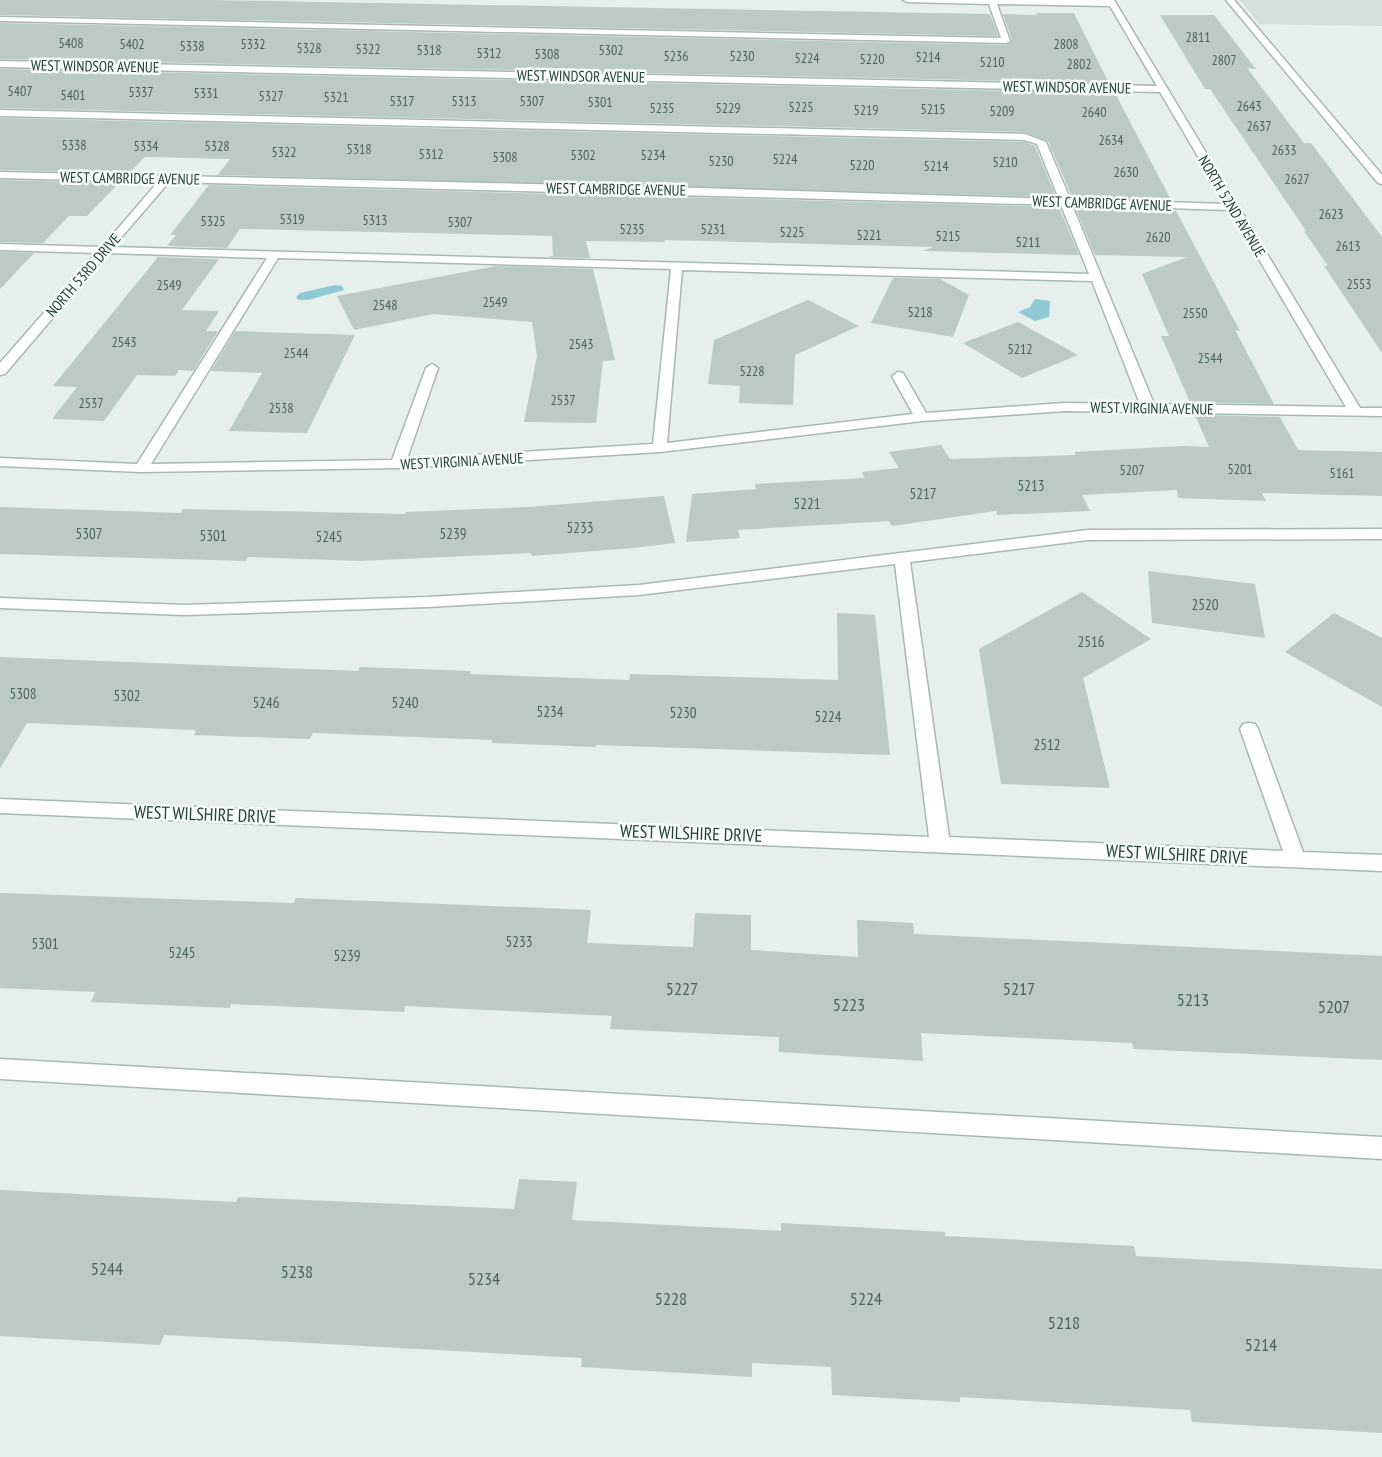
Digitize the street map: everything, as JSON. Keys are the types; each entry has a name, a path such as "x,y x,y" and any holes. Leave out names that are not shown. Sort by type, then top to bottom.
{"street":[{"path":"907,0 1111,2"},
{"path":"1230,0 1382,181"},
{"path":"0,19 1006,41 992,1"},
{"name":"NORTH 52ND AVENUE","path":"1111,2 1355,411"},
{"name":"WEST WINDSOR AVENUE","path":"0,64 1162,89"},
{"path":"0,113 1024,137 1041,142 1148,407"},
{"name":"WEST CAMBRIDGE AVENUE","path":"0,175 1232,207"},
{"name":"NORTH 53RD DRIVE","path":"0,371 166,179"},
{"path":"0,247 1095,278"},
{"path":"141,468 275,254"},
{"path":"660,448 677,266"},
{"path":"398,464 432,368"},
{"path":"898,376 922,417"},
{"name":"WEST VIRGINIA AVENUE","path":"0,462 141,468 398,464 660,448 922,417 1064,407 1382,412"},
{"path":"0,603 184,610 428,602 639,590 1088,535 1382,534"},
{"path":"902,558 940,843"},
{"path":"1250,729 1296,860"},
{"name":"WEST WILSHIRE DRIVE","path":"0,806 1382,863"},
{"path":"0,1069 1382,1148"}],"shaded area":[{"path":"1240,0 1382,0 1382,26 1259,24"}],"water":[{"path":"335,285 342,286 344,290 308,300 298,300 296,297 300,293"},
{"path":"1035,299 1050,301 1049,317 1035,321 1018,312 1030,307"}],"building":[{"path":"0,0 209,0 990,14 998,36 0,15"},
{"path":"1036,13 1074,13 1109,83 0,59 0,23 1006,45 1012,40 1003,14 1037,15"},
{"path":"1160,15 1214,15 1256,69 1247,68 1304,143 1311,143 1382,237 1382,353 1324,266 1328,266 1304,231 1306,231 1210,89 1205,89"},
{"path":"0,69 1115,93 1171,200 1072,197 1048,141 1025,132 0,108"},
{"path":"0,118 1024,142 1035,146 1056,197 218,175 230,159 145,157 129,173 0,170"},
{"path":"0,180 119,183 87,216 69,216 43,243 0,242"},
{"path":"209,185 1059,207 1079,255 923,251 933,247 665,240 664,242 586,241 590,258 547,257 553,256 552,236 240,229 227,248 167,246 176,235 170,235"},
{"path":"1075,207 1176,211 1240,331 1235,330 1274,404 1190,402 1161,336 1169,336 1142,274 1187,257 1095,255"},
{"path":"0,252 34,253 0,289"},
{"path":"158,257 219,259 182,310 219,311 206,331 218,331 193,371 179,370 175,376 137,375 104,421 52,419 77,387 53,386"},
{"path":"496,266 593,269 615,360 603,361 596,423 524,422 537,356 532,322 433,314 354,330 337,296"},
{"path":"893,278 940,279 969,295 953,337 871,323"},
{"path":"808,300 859,326 795,355 793,405 739,403 740,386 708,384 714,340"},
{"path":"1018,322 1078,355 1022,378 963,343"},
{"path":"235,331 355,335 307,433 229,431 262,373 211,371"},
{"path":"1195,415 1280,417 1298,450 1382,452 1382,496 1262,493 1266,501 1178,498 1177,490 1082,495 1090,511 997,515 996,511 892,526 889,521 738,530 740,538 686,542 692,494 756,489 755,484 865,478 862,472 899,468 889,452 941,445 950,459 1076,455 1074,452 1182,446 1209,447"},
{"path":"664,496 675,543 633,548 532,556 531,553 360,561 248,557 246,561 0,554 0,507 181,513 183,509 405,514 406,512 529,507"},
{"path":"1148,571 1255,584 1265,638 1152,623"},
{"path":"1082,592 1151,639 1083,678 1110,788 1001,784 979,649"},
{"path":"837,613 875,615 890,755 596,745 596,747 492,743 492,740 313,733 310,739 194,735 196,730 27,723 0,769 0,657 358,671 360,667 471,671 470,674 629,680 630,674 838,680"},
{"path":"1334,613 1382,638 1382,707 1285,652"},
{"path":"0,893 294,903 296,898 591,910 587,943 693,947 695,913 751,915 751,950 858,957 857,920 913,923 914,934 1382,956 1382,1060 1134,1049 1132,1043 921,1033 923,1061 779,1052 779,1037 610,1029 612,1016 405,1006 404,1012 231,1004 230,1008 91,1002 95,992 0,988"},
{"path":"519,1179 577,1182 572,1220 781,1231 781,1223 945,1232 945,1236 1134,1246 1136,1256 1382,1269 1382,1433 1192,1422 1190,1410 960,1397 960,1402 832,1395 831,1367 752,1363 752,1377 581,1367 582,1358 164,1335 160,1345 0,1336 0,1190 236,1202 238,1197 514,1209"}]}
